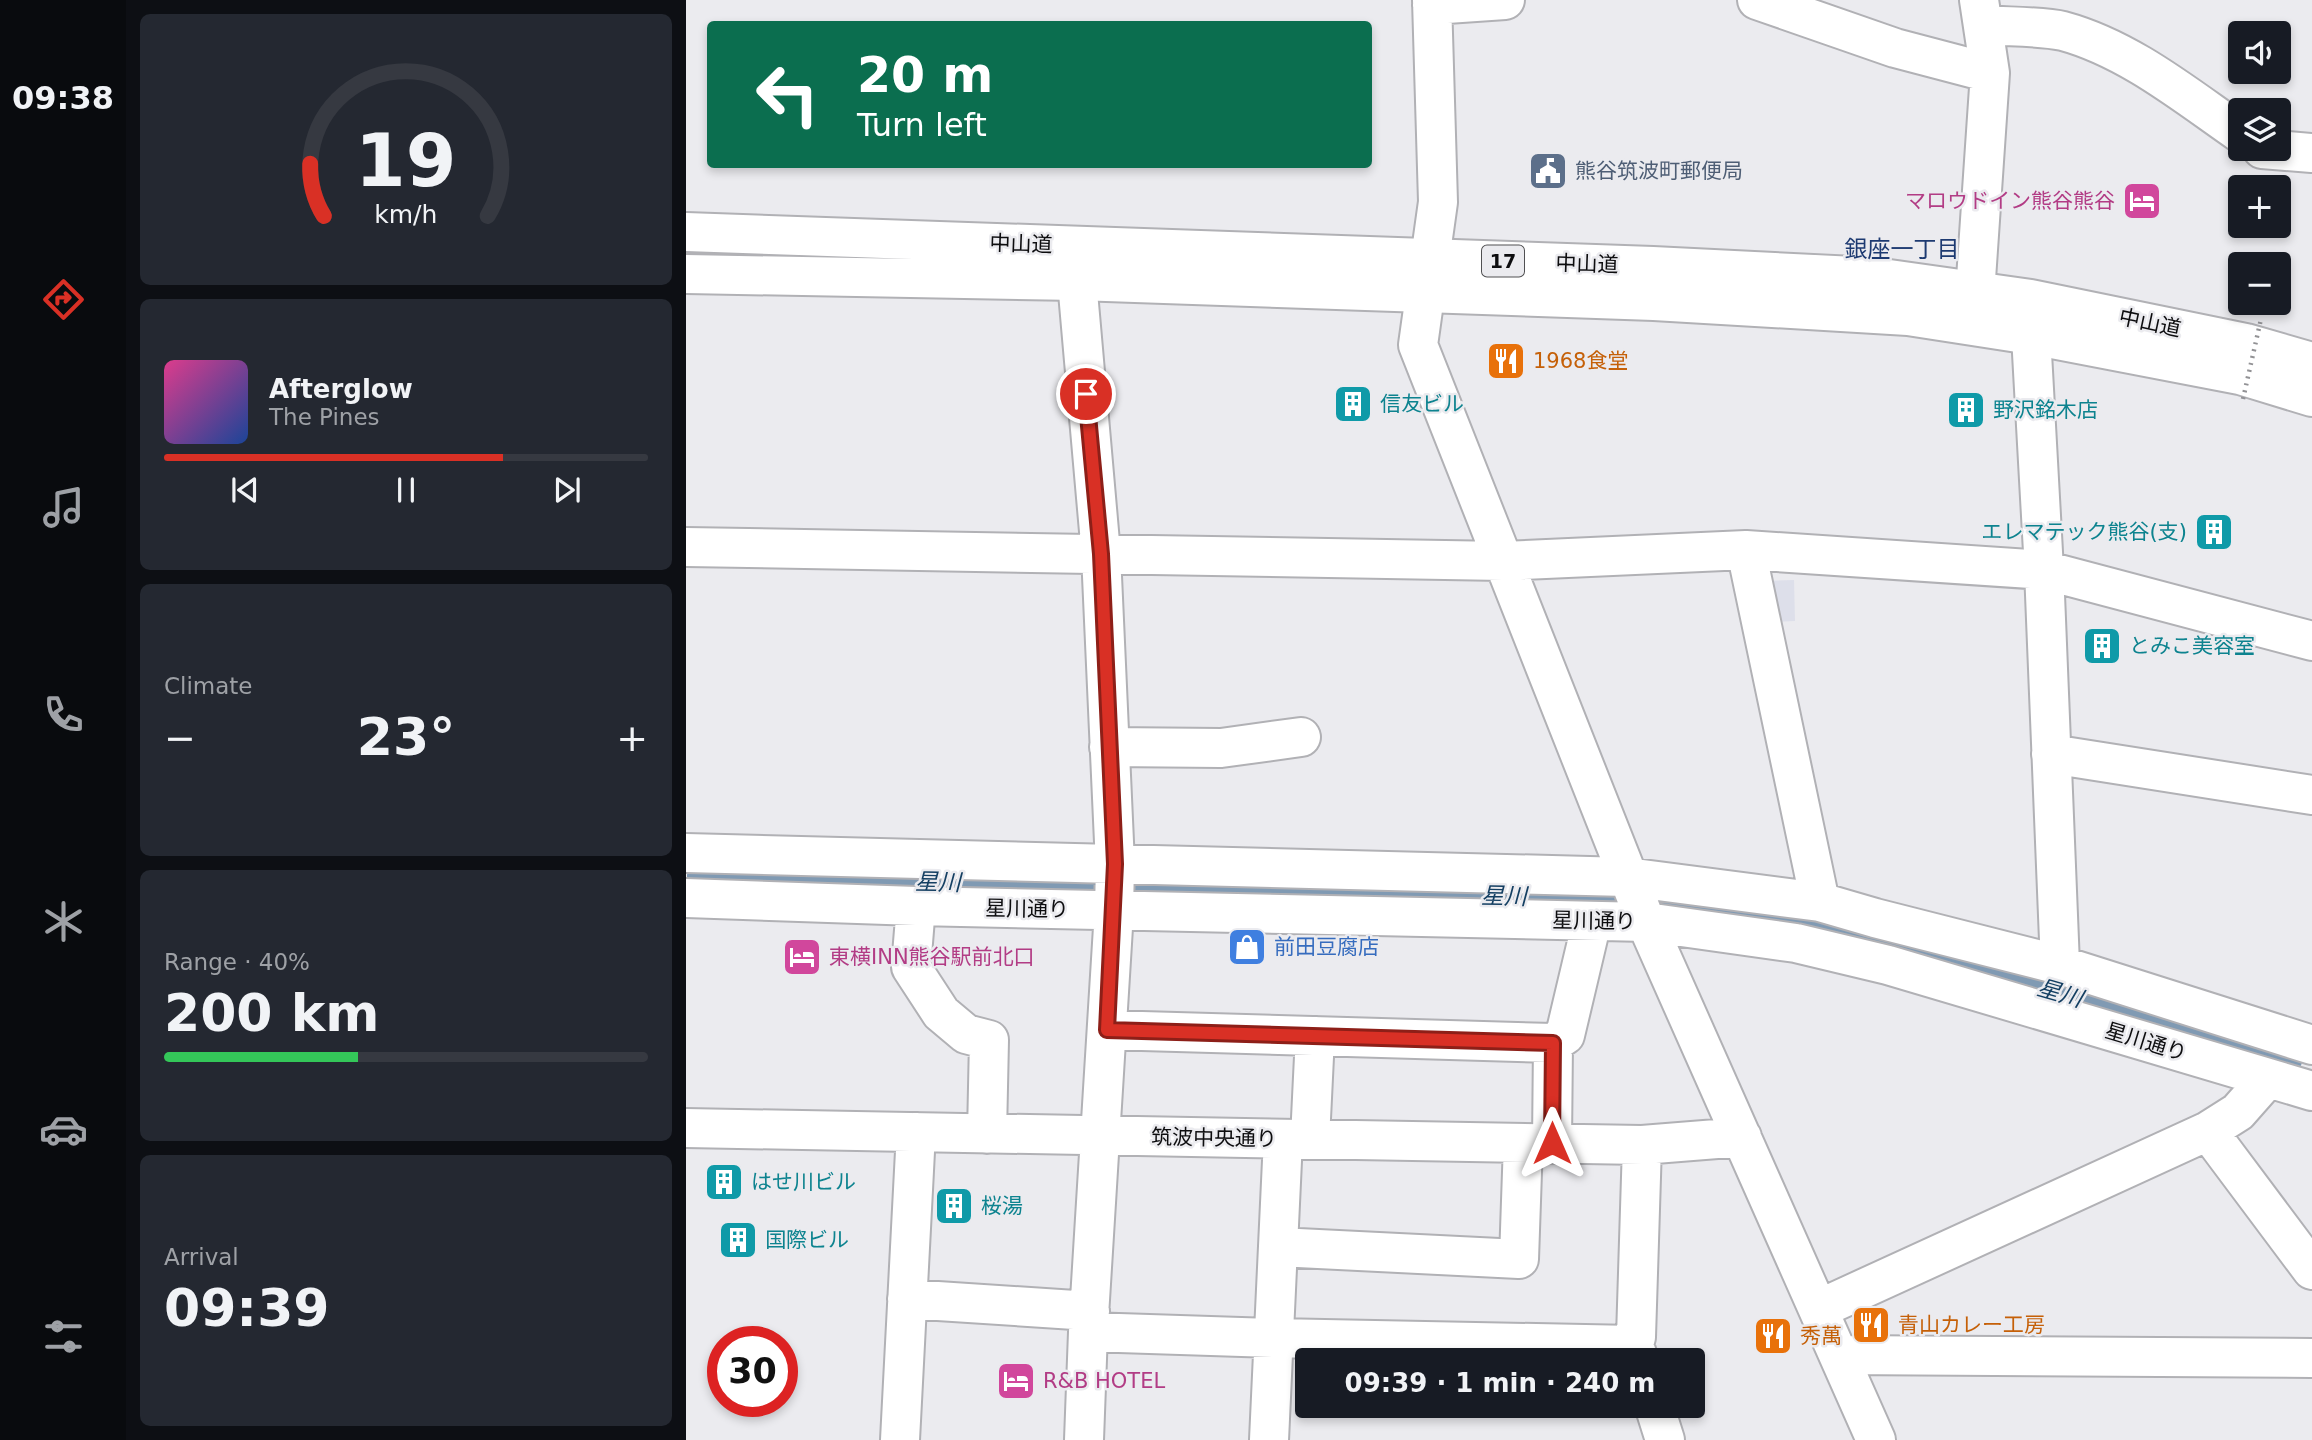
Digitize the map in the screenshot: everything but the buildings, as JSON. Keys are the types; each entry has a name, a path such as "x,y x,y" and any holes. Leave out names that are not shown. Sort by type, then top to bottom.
{"main road":[{"path":"1504,0 1432,2 1438,202 1418,345 1646,922 1876,1440"},
{"path":"1757,0 1895,48 1990,73"},
{"path":"1974,308 1990,73 1981,12 2062,31 2113,50 2165,81 2228,125"},
{"path":"2291,151 2312,153"},
{"name":"中山道","path":"686,232 1428,276 1667,302 1908,316 2031,299 2246,343 2312,362"},
{"name":"中山道","path":"686,274 1077,281 1428,276"},
{"path":"1077,281 1101,554 1115,864 1084,1440"},
{"name":"中山道","path":"1974,308 2031,335 2240,375 2312,397"},
{"path":"2031,335 2044,570 2060,965"},
{"path":"686,547 1503,561 1746,550 2044,570 2312,641"},
{"path":"1746,550 1820,902"},
{"path":"1109,747 1221,748 1301,737"},
{"path":"2051,754 2312,795"},
{"name":"星川通り","path":"686,853 1628,877 1820,902 2060,965 2312,1045"},
{"name":"星川通り","path":"686,898 1114,911 1646,922 1796,943 1888,965 2312,1091"},
{"path":"916,906 911,967 941,1013 965,1034 989,1040 987,1134"},
{"path":"1107,1030 1553,1043 1565,1035 1592,921"},
{"path":"1269,1440 1278,1247 1315,1036"},
{"path":"1278,1247 1519,1259 1553,1043"},
{"path":"1819,1309 2208,1131 2238,1112 2268,1078"},
{"name":"筑波中央通り","path":"686,1128 1642,1145 1742,1137"},
{"path":"2208,1131 2312,1270"},
{"path":"900,1440 916,1132"},
{"path":"1636,1348 1642,1145"},
{"path":"907,1299 1089,1321 1274,1338 1533,1348"},
{"path":"1840,1355 2312,1358"},
{"path":"1658,1418 1665,1440"}],"path":[{"path":"2243,399 2261,319"}],"shaded area":[{"path":"1794,580 1795,621 1769,622 1768,581"}],"waterway":[{"name":"星川","path":"716,876 1630,899 1860,936 2274,1055"}],"place":[{"name":"熊谷筑波町郵便局","path":"1548,171"},
{"name":"マロウドイン熊谷熊谷","path":"2142,201"},
{"name":"1968食堂","path":"1506,361"},
{"name":"信友ビル","path":"1353,404"},
{"name":"野沢銘木店","path":"1966,410"},
{"name":"エレマテック熊谷(支)","path":"2214,532"},
{"name":"とみこ美容室","path":"2102,646"},
{"name":"前田豆腐店","path":"1247,947"},
{"name":"東横INN熊谷駅前北口","path":"802,957"},
{"name":"はせ川ビル","path":"724,1182"},
{"name":"桜湯","path":"954,1206"},
{"name":"国際ビル","path":"738,1240"},
{"name":"青山カレー工房","path":"1871,1325"},
{"name":"秀萬","path":"1773,1336"},
{"name":"R&B HOTEL","path":"1016,1381"}],"district":[{"name":"銀座一丁目","path":"1902,249"}],"route":[{"path":"1086,394 1101,554 1115,864 1107,1030 1553,1043 1552,1143"}]}
